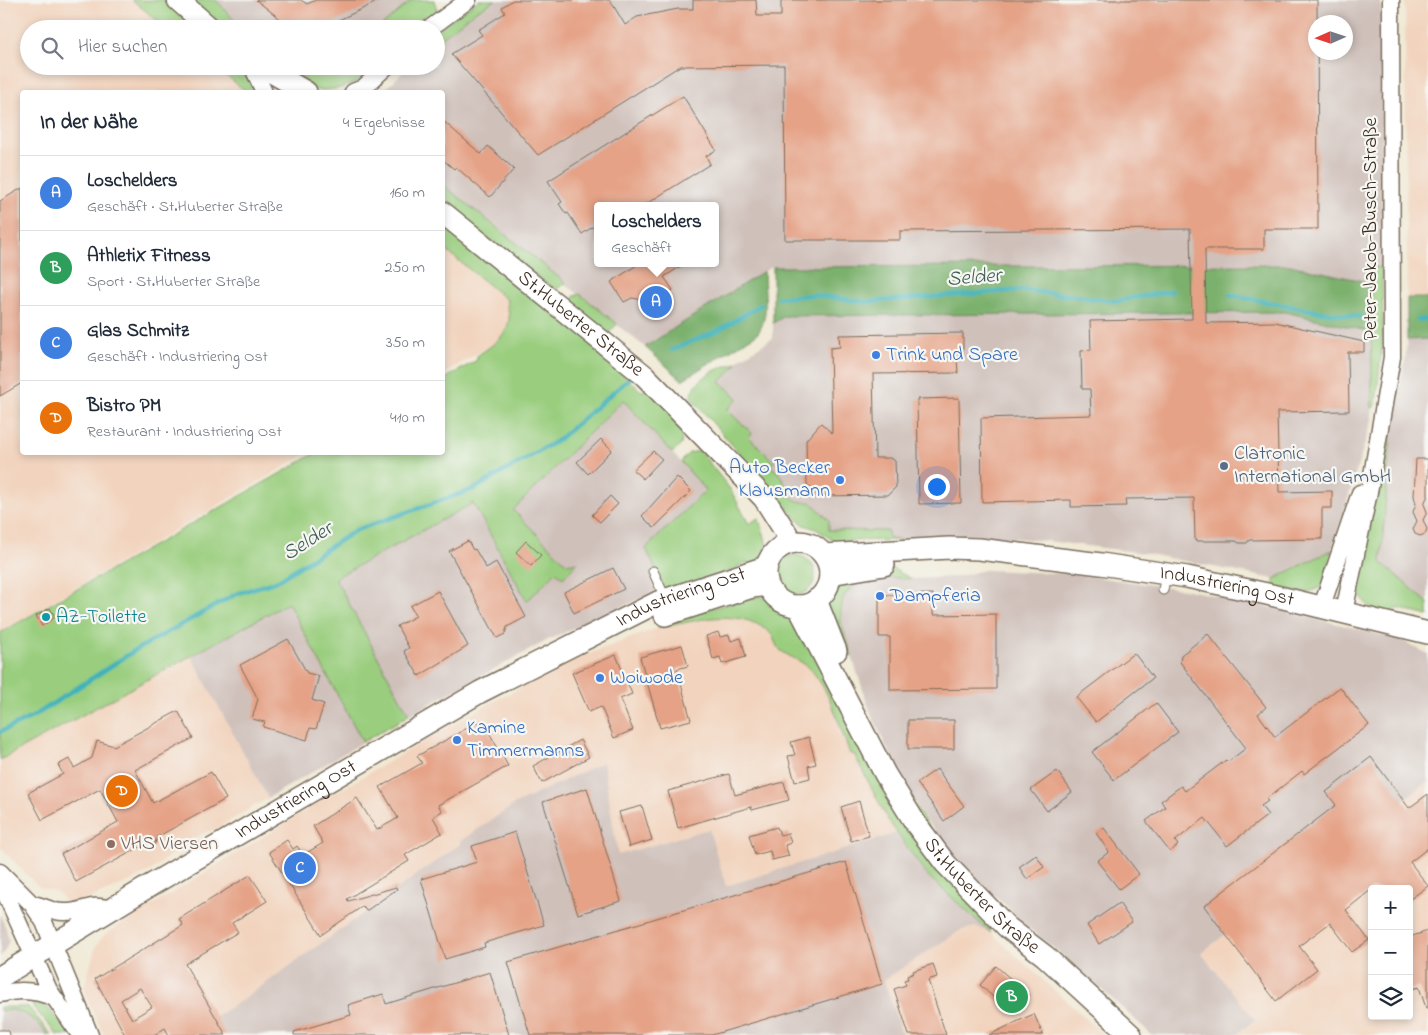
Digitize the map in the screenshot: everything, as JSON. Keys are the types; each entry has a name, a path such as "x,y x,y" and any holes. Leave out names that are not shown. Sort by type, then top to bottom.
{"street":[{"path":"178,0 201,20"},
{"path":"441,20 468,0"},
{"name":"Peter-Jakob-Busch-Straße","path":"1344,612 1385,409 1393,342 1391,0"},
{"path":"256,75 263,90"},
{"path":"266,75 285,90"},
{"path":"276,75 302,90"},
{"path":"360,90 377,75"},
{"name":"St.Huberter Straße","path":"445,214 645,376 711,442 764,498 775,561"},
{"name":"Peter-Jakob-Busch-Straße","path":"1322,606 1374,456"},
{"path":"806,543 827,564 826,589 807,603 783,602 776,598 775,561 806,543"},
{"name":"Industriering Ost","path":"827,564 997,560 1022,556 1102,564 1164,584 1322,606 1428,633"},
{"name":"Industriering Ost","path":"0,977 110,910 155,890 480,692 666,600 775,561"},
{"name":"Industriering Ost","path":"598,633 664,616 752,587 775,561"},
{"name":"St.Huberter Straße","path":"807,603 864,732 899,799 945,863 1007,926 1044,956 1131,1035"},
{"path":"0,872 32,904 44,922 90,1035"},
{"path":"0,882 54,998 80,1035"},
{"path":"32,904 56,912 72,912 98,905 110,910"},
{"path":"0,994 25,991 44,994 54,998"}],"lane":[{"path":"653,571 666,600"},
{"path":"0,1034 5,1035"}],"shaded area":[{"path":"0,0 132,0 157,20 20,20 20,75 225,75 244,90 20,90 20,455 305,455 0,632"},
{"path":"216,0 412,0 389,20 234,20"},
{"path":"496,0 1381,0 1382,268 1371,267 1371,283 1290,265 771,267 645,347 476,213 445,186 445,90 385,90 400,75 445,75 445,35 476,11"},
{"path":"1405,0 1428,0 1428,298 1407,298"},
{"path":"445,250 507,300 509,317 507,327 499,340 445,373"},
{"path":"1285,312 1371,332 1372,420 1332,550 1274,579 1144,553 1039,540 973,535 917,535 914,540 907,540 826,534 794,504 700,384 773,338 773,323 785,316"},
{"path":"1428,339 1428,603 1381,562 1391,430 1405,362 1407,340"},
{"path":"623,400 706,489 648,547 664,588 548,640 409,715 334,578 473,503 527,601 556,572 577,563 567,564 513,510"},
{"path":"985,570 1074,574 1188,590 1260,605 1399,639 1428,654 1428,781 1201,953 1255,1020 1236,1035 1152,1035 1080,970 1011,913 1011,910 980,883 950,851 923,816 901,779 870,711 841,624 843,598 853,585 866,576 912,579 956,577"},
{"path":"288,603 363,742 268,798 191,656"},
{"path":"722,617 740,618 766,630 772,634 775,642 811,669 822,685 888,820 897,833 726,887 709,829 618,855 602,763 515,804 460,841 460,844 242,1000 185,1035 104,1035 86,997 85,984 96,946 104,935 331,795 490,703 588,654 658,628"},
{"path":"191,656 268,798 216,829 203,833 178,848 155,868 137,878 88,899 65,902 59,893 39,887 0,847 0,760"},
{"path":"603,762 618,855 709,829 726,886 897,833 927,875 991,933 977,927 961,930 884,980 902,1035 185,1035 242,1000 460,844 460,841 515,804"},
{"path":"1428,781 1428,1035 1236,1035 1255,1021 1201,953"},
{"path":"0,915 9,941 0,957"},
{"path":"977,927 991,933 1104,1035 902,1035 884,980 961,930"},
{"path":"28,1006 53,1035 0,1035 0,1007 21,1009"}],"green space":[{"path":"132,0 168,0 187,20 157,20"},
{"path":"189,0 216,0 234,20 211,20"},
{"path":"412,0 434,0 438,12 430,19 426,15 420,20 389,20"},
{"path":"479,0 496,0 476,11 445,35 445,24"},
{"path":"225,75 247,75 252,79 256,90 244,90"},
{"path":"286,75 300,75 304,78 308,75 367,75 350,85 334,89 317,90 301,84"},
{"path":"445,186 566,283 555,290 445,206"},
{"path":"445,221 620,365 617,368 641,391 650,389 684,423 681,445 672,453 623,400 513,510 567,564 578,562 563,578 556,572 527,601 473,503 335,578 409,715 363,742 288,603 0,760 0,633 312,455 445,455 445,379 477,360 477,356 502,336 508,325 507,300 445,250"},
{"path":"1290,265 1371,283 1371,332 1285,312 785,316 773,323 773,267"},
{"path":"1371,267 1382,268 1383,335 1376,405 1372,409"},
{"path":"764,271 765,313 764,321 757,334 682,380 645,347"},
{"path":"580,294 617,324 608,334 572,306 574,296"},
{"path":"1407,298 1428,298 1428,339 1407,340"},
{"path":"737,364 720,382 738,398 727,410 752,433 749,437 774,462 770,466 781,476 790,496 797,501 811,502 829,520 829,530 888,531 889,539 901,540 834,541 816,529 804,525 796,518 691,398 692,392 701,380 715,370"},
{"path":"1391,430 1381,562 1428,603 1428,616 1397,608 1393,616 1371,608 1360,594 1356,578"},
{"path":"700,451 730,489 749,524 758,518 766,540 765,553 762,558 748,568 746,562 735,569 671,590 664,588 646,548 706,490 681,462 689,453"},
{"path":"1332,550 1324,585 1305,592 1293,592 1274,587 1274,579"},
{"path":"799,555 806,558 812,564 815,575 814,583 806,592 799,595 791,595 784,592 776,583 775,571 778,564 787,556"},
{"path":"891,568 912,579 867,576 853,585 843,598 841,624 852,656 844,659 826,619 826,600 830,590 837,579"},
{"path":"761,596 780,608 793,611 982,912 991,933 927,875 888,820 854,754 850,754 825,689 809,668 780,650 768,631 755,623 742,619 714,618 658,628 667,619"},
{"path":"37,1001 47,1007 71,1035 57,1035 33,1007 32,1004"},
{"path":"0,1007 28,1007 51,1035 48,1035 33,1019 21,1012 0,1011"}],"building":[{"path":"256,0 301,0 307,4 316,0 381,0 339,20 282,20"},
{"path":"513,0 610,0 625,25 637,17 678,9 693,9 693,0 756,0 757,16 781,16 781,0 1317,0 1317,15 1308,15 1308,60 1317,60 1318,229 1264,229 1264,249 1205,249 1206,323 1275,322 1364,342 1364,352 1348,352 1349,411 1277,412 1279,492 1332,491 1332,508 1322,508 1322,539 1249,540 1247,543 1236,541 1195,541 1194,498 1125,499 1126,506 1071,507 1071,500 982,502 981,418 1091,415 1090,389 1082,389 1081,351 1091,350 1090,321 1192,319 1190,229 900,231 900,240 785,240 784,65 680,66 538,155 451,54 482,35 478,30 505,13 502,7"},
{"path":"683,96 716,150 706,156 710,164 649,202 594,202 594,226 582,234 568,213 566,214 559,204 562,202 548,181"},
{"path":"445,123 481,154 488,146 514,169 490,197 456,167 454,169 445,162"},
{"path":"20,189 20,384 0,396 0,201"},
{"path":"634,267 680,267 664,277 673,290 667,294 672,301 666,304 669,308 654,318 643,300 632,298 624,302 611,282"},
{"path":"963,333 963,358 957,359 958,373 873,374 875,458 890,458 895,461 896,487 888,495 820,496 807,484 806,440 821,423 832,433 830,348 840,347 839,335"},
{"path":"959,398 961,503 919,504 917,399"},
{"path":"601,439 612,450 588,474 577,462"},
{"path":"653,451 662,459 643,479 633,470"},
{"path":"1416,459 1428,459 1428,495 1424,504 1427,512 1423,520 1427,529 1425,534 1420,536 1415,534 1413,529 1417,521 1413,512 1416,504 1414,496"},
{"path":"677,477 691,491 654,528 642,516"},
{"path":"610,496 618,504 600,522 592,515"},
{"path":"468,541 486,568 496,562 526,617 507,627 505,634 497,638 449,551"},
{"path":"526,541 541,555 531,566 516,552"},
{"path":"613,568 624,589 574,613 564,592"},
{"path":"438,591 468,646 419,676 404,651 409,648 397,626 416,616 410,606"},
{"path":"933,594 933,615 996,614 996,689 890,690 890,637 879,637 879,599 884,595"},
{"name":"AZ-Toilette","path":"50,608 55,617 42,626 36,616"},
{"path":"718,632 720,637 729,635 731,641 741,638 746,657 722,664 720,657 713,659 706,636"},
{"path":"1208,634 1266,707 1258,714 1275,737 1340,687 1369,725 1304,774 1302,771 1266,799 1268,801 1261,806 1268,815 1227,846 1205,818 1175,841 1178,845 1170,852 1146,821 1165,807 1161,801 1181,786 1185,791 1226,760 1228,762 1246,748 1180,662 1181,655"},
{"path":"288,639 307,673 319,676 312,700 324,704 316,729 310,728 307,740 263,727 265,722 252,719 258,699 240,665"},
{"path":"682,645 688,666 677,669 691,720 660,728 640,657"},
{"path":"1134,653 1153,678 1096,722 1076,697"},
{"path":"616,655 632,694 620,699 633,730 614,738 601,707 589,712 572,673"},
{"path":"1156,703 1178,732 1114,780 1092,752"},
{"path":"178,711 193,738 135,770 148,794 153,803 211,772 226,799 157,837 154,846 146,844 76,882 61,854 118,822 100,789 42,820 28,793 63,774 58,765 69,759 74,768 92,758 97,741 114,746"},
{"path":"482,720 508,766 438,805 442,811 433,817 442,833 405,855 409,861 347,899 348,901 396,887 397,889 366,911 363,906 321,935 269,852 287,840 293,849 297,846 303,855 323,843 313,826 357,798 377,830 398,818 380,787 422,763 417,756"},
{"path":"908,720 954,720 954,749 908,749"},
{"path":"809,737 816,764 808,766 810,778 795,782 788,756 795,755 791,742"},
{"path":"580,740 589,757 542,783 533,766"},
{"path":"1371,757 1409,808 1428,794 1428,848 1410,862 1428,886 1413,897 1413,885 1368,885 1368,892 1346,910 1368,941 1352,952 1330,923 1299,946 1317,969 1276,1001 1204,906 1336,805 1326,792"},
{"path":"937,769 964,806 944,821 917,783"},
{"path":"1057,771 1072,792 1047,811 1031,790"},
{"path":"729,774 735,795 784,782 789,800 752,810 751,807 678,828 668,791"},
{"path":"587,788 621,901 578,914 543,802"},
{"path":"859,801 869,836 851,841 841,807"},
{"path":"642,806 652,840 629,847 619,812"},
{"path":"777,827 780,835 788,833 791,843 785,845 789,856 772,860 770,851 755,855 749,835"},
{"path":"1104,828 1139,874 1119,889 1097,861 1109,852 1096,833"},
{"path":"515,832 544,925 484,943 485,947 445,959 421,879 477,862 472,846"},
{"path":"1036,855 1044,867 1027,879 1019,867"},
{"path":"846,862 882,984 712,1035 530,1035 508,962"},
{"path":"250,875 267,901 232,923 238,932 185,964 226,1035 169,1035 165,1028 154,1035 125,1035 95,979 183,925 179,919","holes":["140,988 152,1007 132,1019 121,1000"]},
{"path":"1119,903 1132,922 1099,944 1087,925"},
{"path":"1428,931 1428,1008 1426,1008 1419,987 1413,989 1413,936"},
{"path":"933,964 937,977 928,980 946,1035 909,1035 894,989 906,985 904,980 908,979 907,976 914,973 913,971"},
{"path":"996,966 1029,995 1012,1014 980,985"},
{"path":"490,972 509,1035 294,1035 294,1032 351,1015 348,1005 383,994 386,1004"},
{"path":"1034,1014 1043,1035 989,1035 1027,1017"}],"waterway":[{"name":"Selder","path":"778,298 813,295 866,302 1023,290 1116,301 1172,291"},
{"name":"Selder","path":"1230,295 1316,311 1361,317"},
{"name":"Selder","path":"672,350 717,331 761,305"},
{"name":"Selder","path":"1418,320 1428,319"},
{"name":"Selder","path":"0,732 34,716 134,651 236,594 277,581 356,530 474,489 558,440 630,378"}],"place":[{"name":"Loschelders","path":"656,302"},
{"name":"Trink und Spare","path":"876,355"},
{"name":"Clatronic International GmbH","path":"1224,466"},
{"name":"Auto Becker Klausmann","path":"840,480"},
{"name":"Dampferia","path":"880,596"},
{"name":"AZ-Toilette","path":"46,617"},
{"name":"Woiwode","path":"600,678"},
{"name":"Kamine Timmermanns","path":"457,740"},
{"name":"Bistro PM","path":"122,791"},
{"name":"VHS Viersen","path":"111,844"},
{"name":"Glas Schmitz","path":"300,868"},
{"name":"AthletiX Fitness","path":"1012,997"}]}
